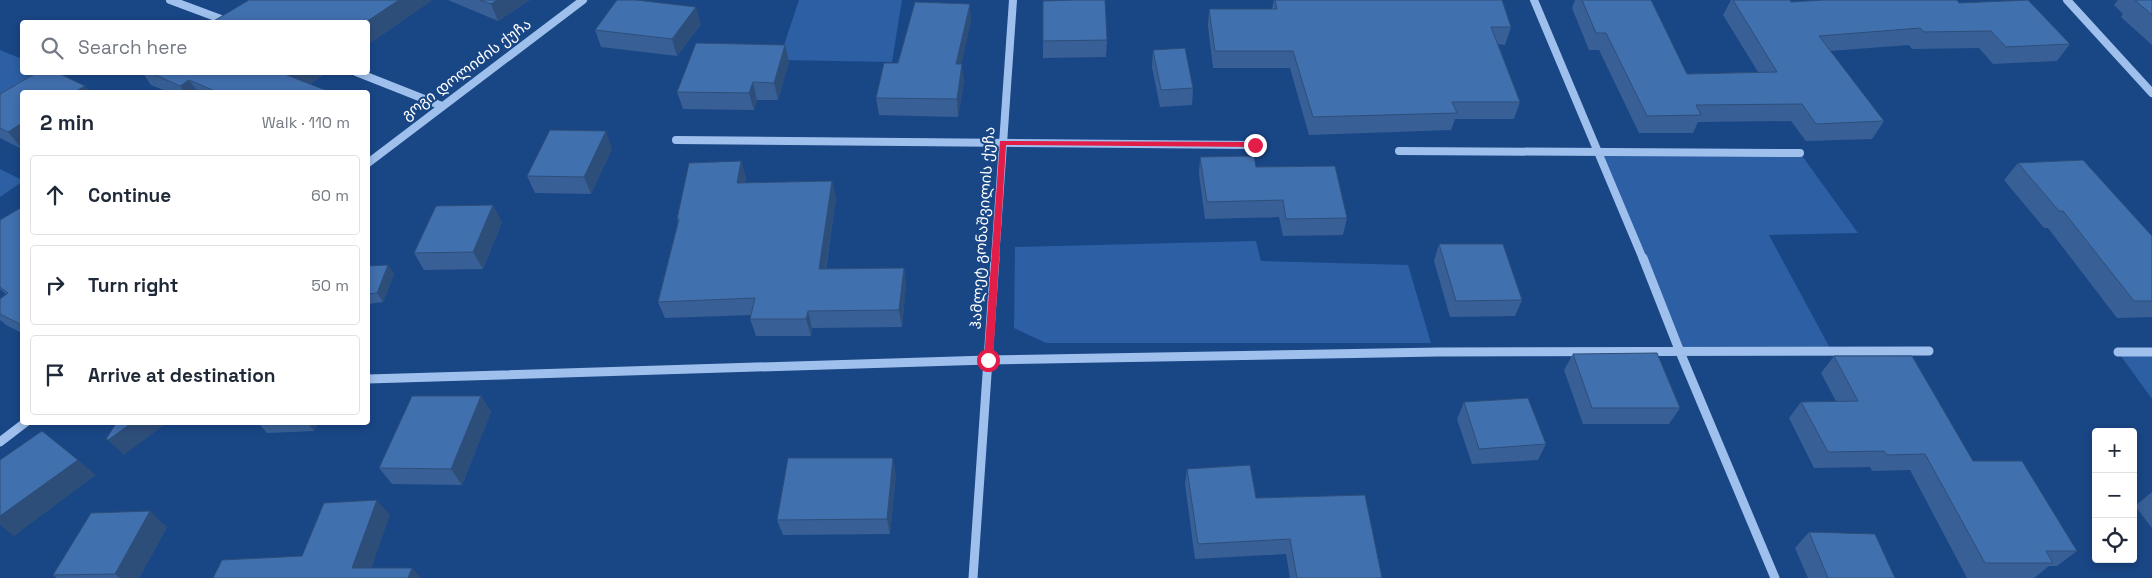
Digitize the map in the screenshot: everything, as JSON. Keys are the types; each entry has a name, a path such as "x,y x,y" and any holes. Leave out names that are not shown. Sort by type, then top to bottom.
{"street":[{"path":"170,0 224,20"},
{"name":"გოგი დოლიძის ქუჩა","path":"370,160 583,0"},
{"name":"ჰამლეტ გონაშვილის ქუჩა","path":"973,578 1013,0"},
{"path":"1534,0 1634,235 1680,352 1775,578"},
{"path":"2068,0 2152,93"},
{"path":"364,75 442,106"},
{"path":"676,140 1255,145"},
{"path":"1399,151 1800,153"},
{"path":"370,379 988,360 1438,352 1929,351"},
{"path":"2118,352 2152,352"},
{"path":"0,442 22,425"}],"shaded area":[{"path":"799,0 902,0 892,62 779,60"},
{"path":"0,50 20,58 20,75 47,75 20,90 0,103"},
{"path":"1598,152 1800,153 1858,233 1769,235 1831,350 1680,352"},
{"path":"0,169 20,179 20,183 0,197"},
{"path":"1256,241 1261,261 1408,265 1431,343 1046,343 1014,328 1015,247"},
{"path":"2118,352 2152,352 2152,399"}],"building":[{"path":"249,0 399,0 369,20 215,20"},
{"path":"480,0 497,0 491,4"},
{"path":"617,0 636,0 696,7 672,39 595,30"},
{"path":"1105,0 1107,40 1043,41 1043,1"},
{"path":"1275,0 1502,0 1511,27 1491,27 1520,102 1452,102 1457,113 1313,117 1293,51 1215,51 1209,9 1277,9"},
{"path":"1582,0 1651,0 1687,74 1777,72 1733,0 1790,0 1791,2 1823,0 1957,0 1959,3 2028,0 2070,44 2006,47 1991,31 1924,32 1920,28 1819,36 1884,121 1816,124 1802,104 1696,105 1701,115 1647,116 1606,33 1596,33"},
{"path":"2135,0 2152,0 2152,15"},
{"path":"915,2 970,4 956,64 962,64 957,99 876,98 884,63 898,63"},
{"path":"696,43 785,45 774,83 753,82 749,93 677,92"},
{"path":"1185,48 1193,88 1161,90 1153,50"},
{"path":"33,75 62,75 85,86 78,90 20,90 20,124 8,132 0,128 0,94"},
{"path":"156,75 287,75 325,90 212,90 189,80 180,86"},
{"path":"550,130 606,131 584,177 527,176"},
{"path":"1254,156 1256,167 1335,166 1347,218 1286,219 1283,200 1207,202 1200,157"},
{"path":"2083,160 2152,236 2152,301 2134,301 2063,211 2059,211 2018,163"},
{"path":"741,161 737,183 832,181 819,269 904,268 899,310 808,311 806,319 750,319 755,298 658,302 679,219 677,219 689,163"},
{"path":"493,205 473,252 414,253 436,206"},
{"path":"20,208 20,324 0,314 0,299 8,293 0,287 0,220"},
{"path":"1439,244 1503,244 1522,300 1456,301"},
{"path":"388,265 377,293 370,294 370,266"},
{"path":"1657,353 1680,408 1592,408 1573,354"},
{"path":"1834,356 1912,356 1973,461 2022,461 2077,551 2046,551 2053,563 1985,563 1925,454 1887,455 1884,451 1828,452 1801,402 1858,401"},
{"path":"412,396 481,396 451,469 379,468"},
{"path":"1528,398 1546,444 1479,449 1464,402"},
{"path":"115,425 129,425 108,440 106,439"},
{"path":"42,431 78,460 0,516 0,460"},
{"path":"788,458 893,458 887,519 777,520"},
{"path":"1250,465 1256,498 1365,495 1382,578 1297,578 1290,539 1198,544 1187,469"},
{"path":"377,500 352,568 412,568 408,578 213,578 222,560 302,556 324,503"},
{"path":"150,511 115,574 53,575 91,513"},
{"path":"1809,532 1875,534 1895,578 1828,578"}],"route":[{"path":"988,360 1003,142 1255,145"}]}
